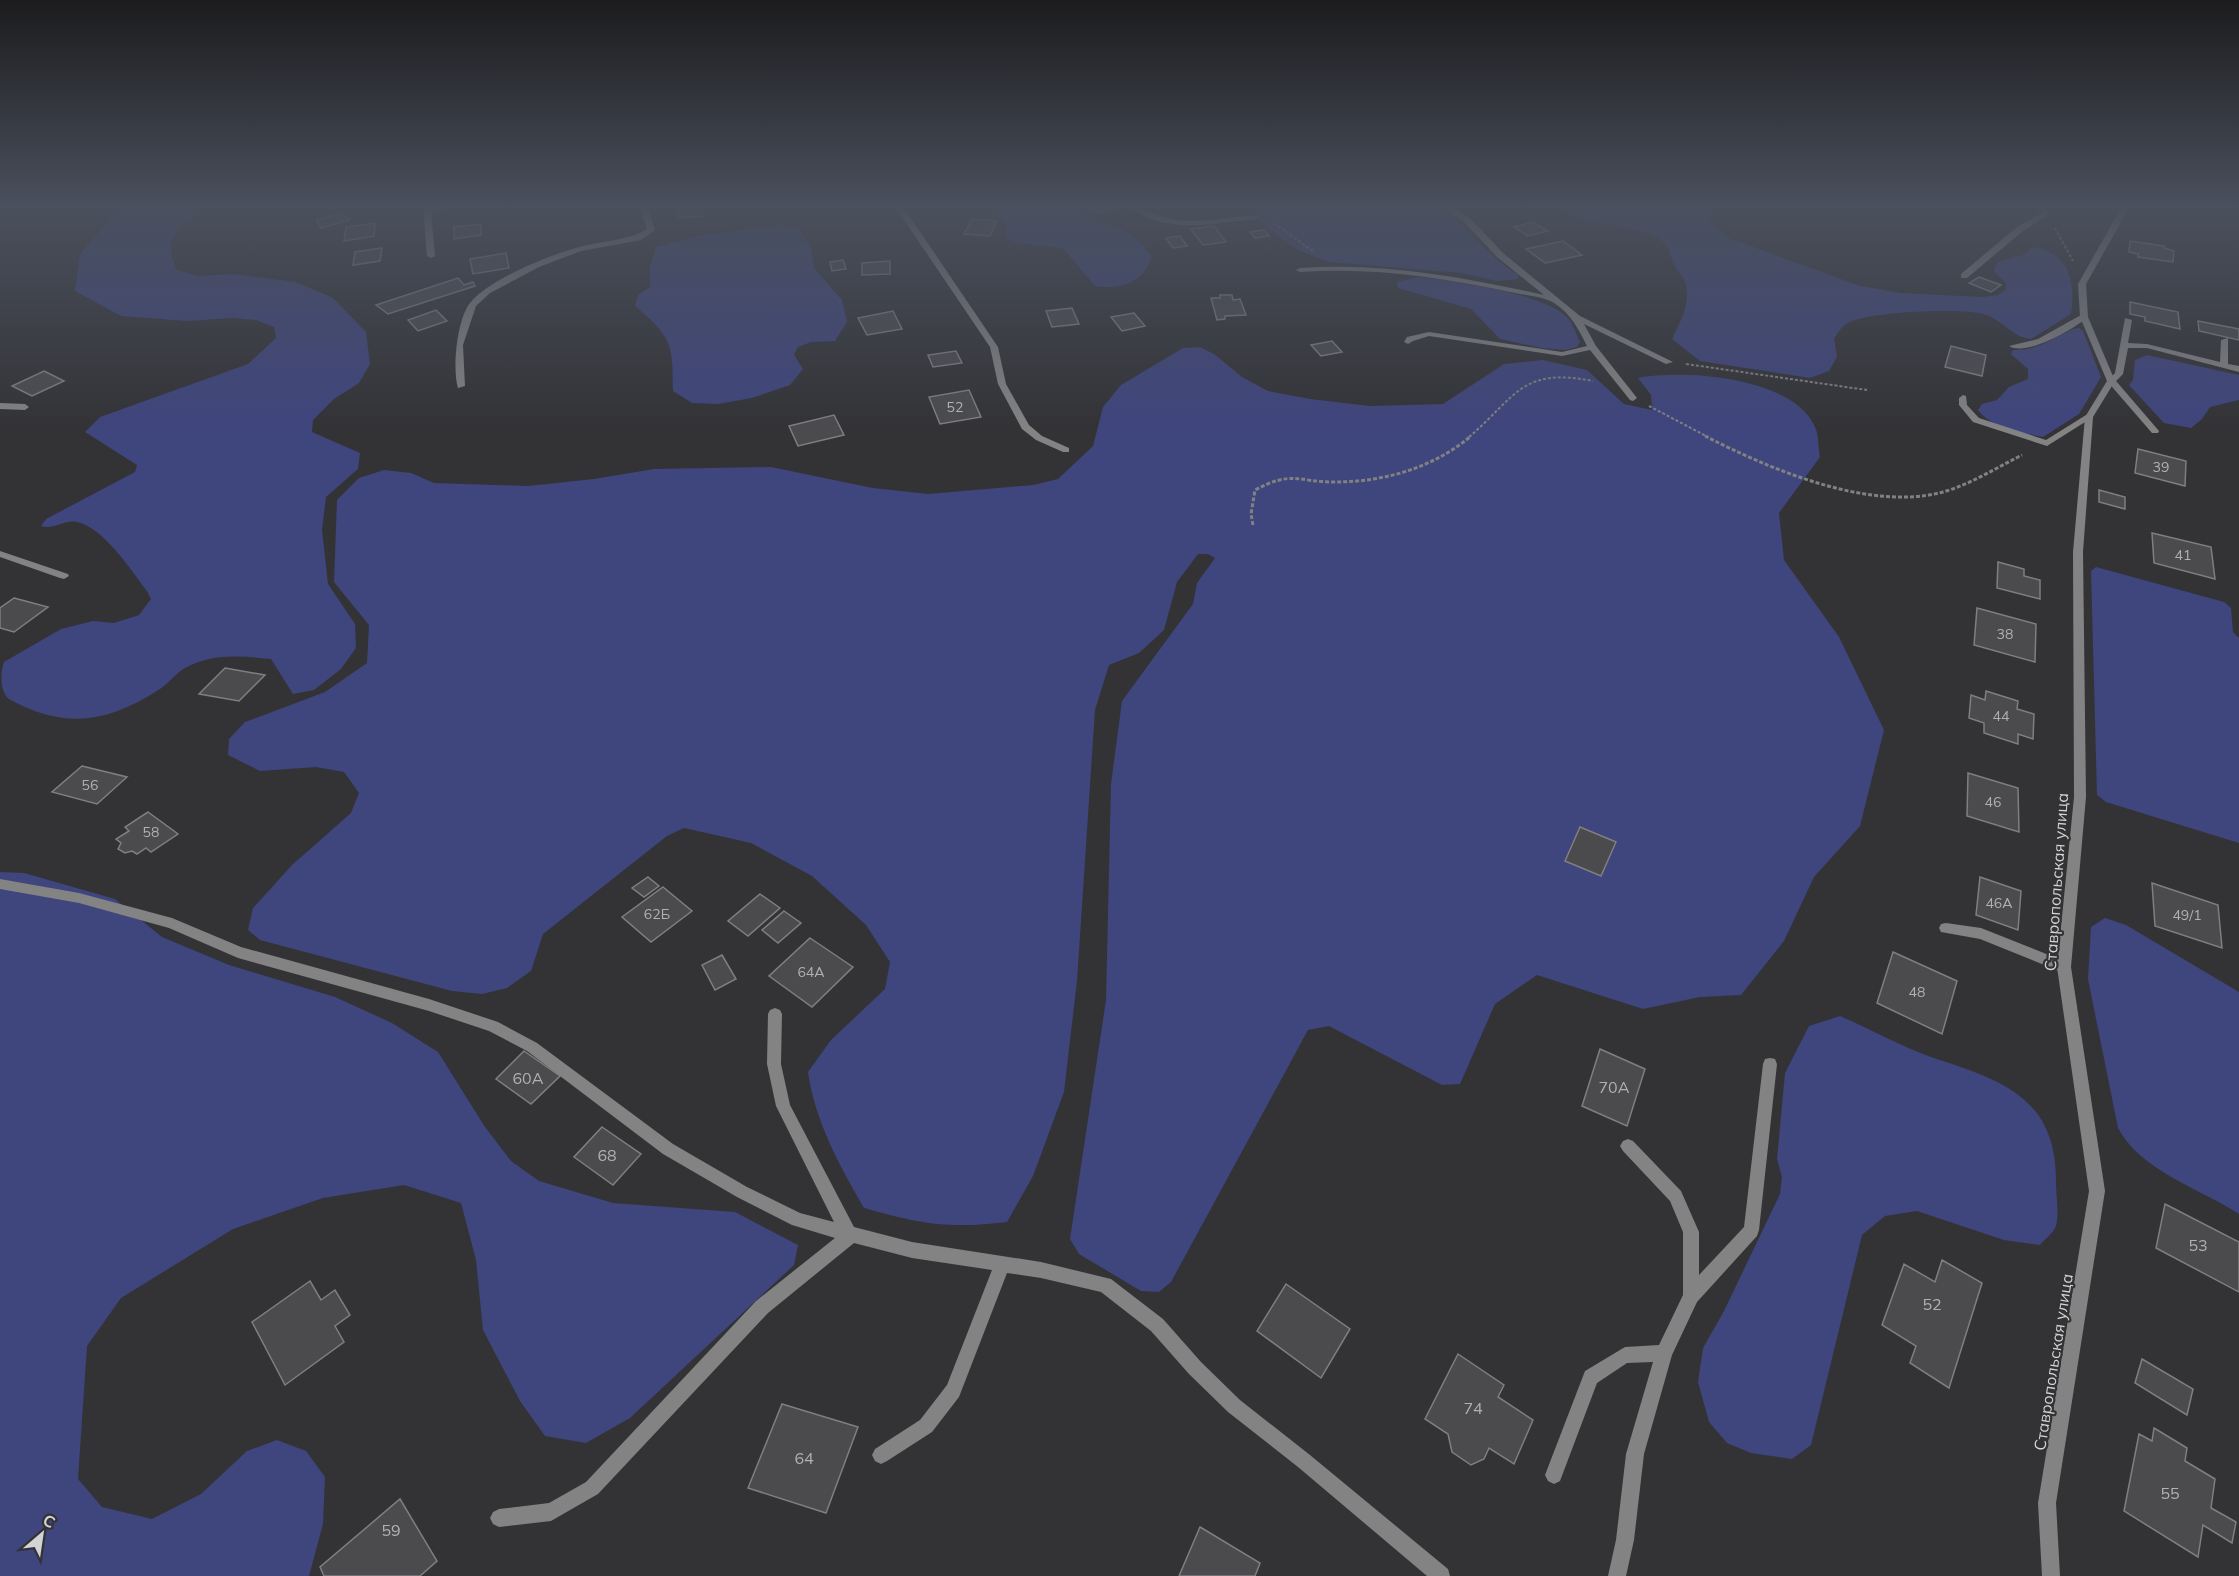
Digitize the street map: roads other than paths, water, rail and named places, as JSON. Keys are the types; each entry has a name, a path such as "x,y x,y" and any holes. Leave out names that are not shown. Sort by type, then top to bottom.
{"street":[{"path":"461,386 459,345 472,305 487,291 505,282"},
{"path":"950,282 994,347 1002,384 1025,427 1040,438 1066,450"},
{"path":"1469,282 1552,299"},
{"path":"1531,282 1576,318 1669,362"},
{"path":"2083,282 2084,317 2111,381 2155,431"},
{"path":"2013,346 2025,347 2038,343 2084,317"},
{"path":"1576,318 1592,347 1633,398"},
{"name":"Ставропольская улица","path":"2051,1576 2047,1503 2097,1191 2064,967 2079,797 2078,552 2089,417 2111,381 2119,374 2128,320"},
{"path":"1408,342 1410,339 1429,334 1562,354 1592,347"},
{"path":"2224,365 2225,340"},
{"path":"2124,345 2147,346 2239,369"},
{"path":"1963,398 1963,405 1976,420 2047,442 2089,417"},
{"path":"0,406 25,407"},
{"path":"0,554 64,576"},
{"path":"0,884 79,898 172,923 237,952 429,1005 493,1026 532,1047 668,1149 742,1192 798,1220 850,1236 912,1250 1041,1270 1105,1285 1158,1325 1195,1368 1234,1406 1304,1461 1441,1576"},
{"path":"1946,928 1981,934 2064,967"},
{"path":"776,1014 774,1064 783,1106 850,1236"},
{"path":"1617,1576 1625,1540 1635,1454 1664,1353 1691,1296 1751,1230 1770,1064"},
{"path":"1628,1146 1676,1196 1691,1232 1691,1296"},
{"path":"499,1518 551,1512 592,1488 762,1307 850,1236"},
{"path":"881,1455 926,1426 953,1391 1002,1265"},
{"path":"1554,1476 1591,1377 1625,1355 1664,1353"}]}
